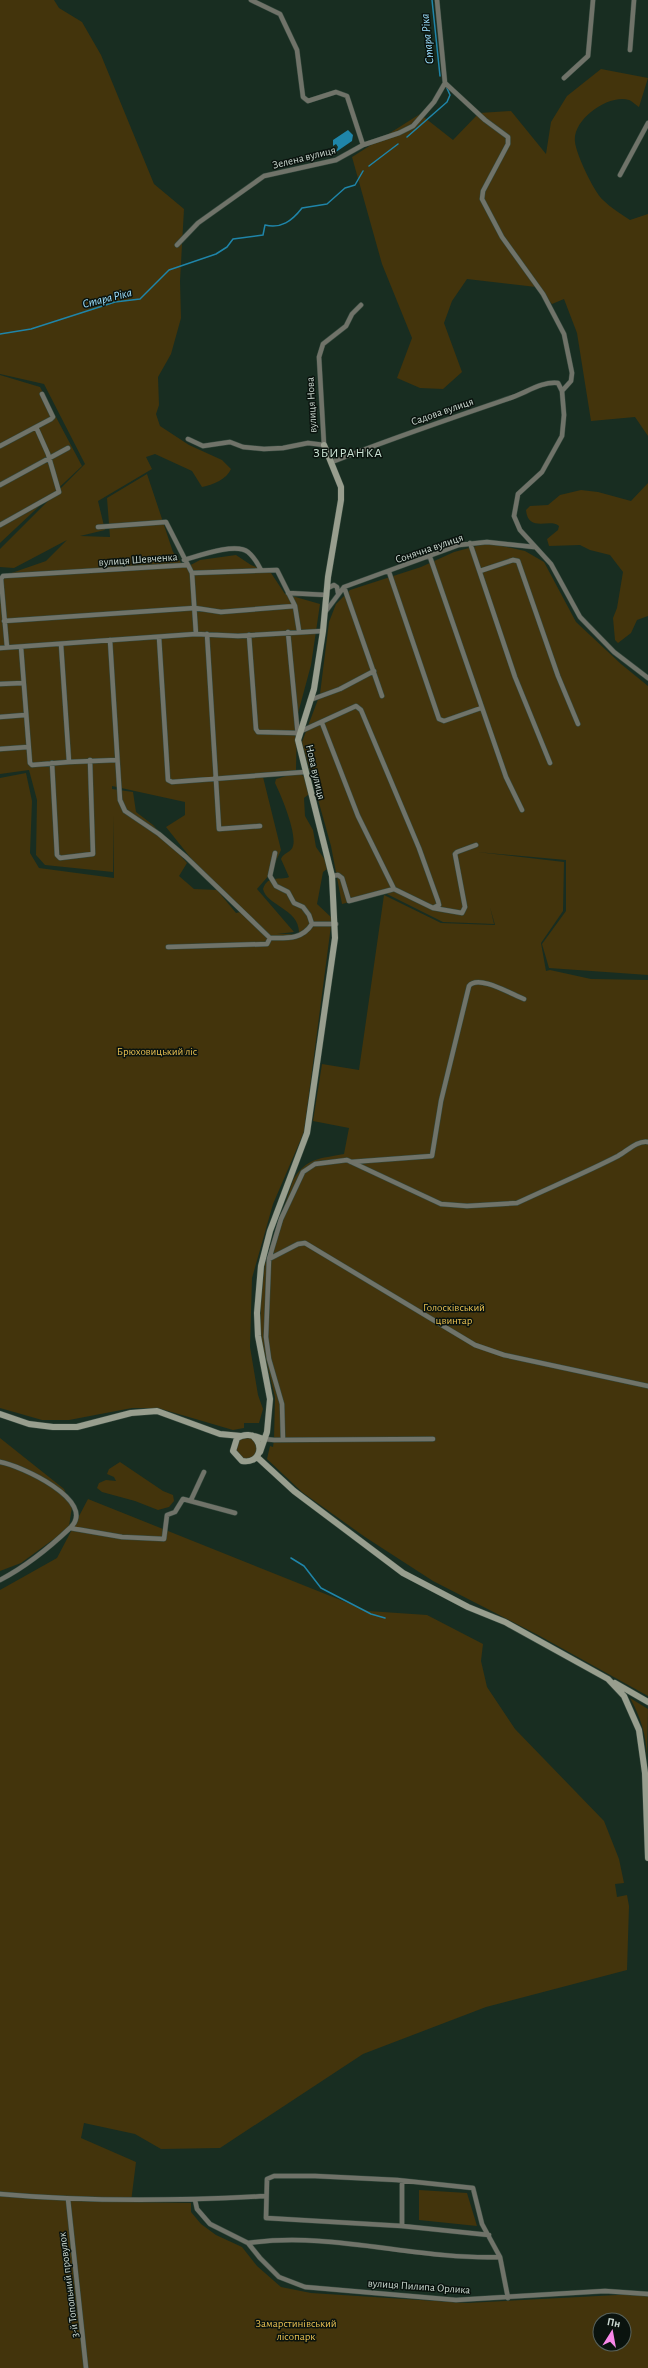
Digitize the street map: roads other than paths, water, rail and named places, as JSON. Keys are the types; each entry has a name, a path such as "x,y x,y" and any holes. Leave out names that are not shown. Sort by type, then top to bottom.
{"street":[{"path":"251,0 280,14 297,50 303,97 308,101 336,92 347,96 363,145"},
{"path":"437,0 444,83 485,120 508,137 508,144 483,191 482,199 502,237 543,294 564,334 572,373 571,380 562,391 564,415 562,436 556,451 542,472 518,494 514,508 514,516 520,530 551,564 580,617 614,652 648,678"},
{"path":"564,78 588,56 593,0"},
{"path":"630,50 634,0"},
{"name":"Зелена вулиця","path":"177,245 198,223 264,176 336,160 363,145 399,133 413,126 434,102 444,83"},
{"path":"620,175 648,123"},
{"name":"вулиця Нова","path":"330,590 328,579 341,500 341,487 324,445 319,357 323,344 346,326 352,314 361,305"},
{"name":"Садова вулиця","path":"332,462 399,435 524,393 551,382 558,383 562,391"},
{"path":"0,446 53,417 42,394"},
{"path":"0,525 59,492 49,458 36,427"},
{"path":"188,439 202,446 230,442 243,447 264,449 283,448 308,443 324,445"},
{"path":"0,485 68,448"},
{"path":"98,527 166,522 187,565"},
{"name":"Сонячна вулиця","path":"338,593 344,587 470,543 487,542 534,547"},
{"path":"470,543 515,677 550,764"},
{"path":"184,560 223,550 239,549 248,551 262,570"},
{"path":"430,557 512,794 522,810"},
{"path":"480,571 513,560 518,561 558,676 578,724"},
{"name":"вулиця Шевченка","path":"4,621 1,579 3,576 187,565 192,573"},
{"path":"196,634 192,573 262,570 277,570 295,606 299,631"},
{"path":"389,572 439,719 444,721 481,708"},
{"path":"288,593 330,590 344,587 382,696"},
{"path":"330,590 338,593"},
{"path":"330,590 333,599"},
{"name":"Нова вулиця","path":"258,1454 264,1439 270,1399 258,1336 257,1313 262,1266 274,1218 307,1133 335,938 336,924 332,876 305,772 298,735 310,700 330,590"},
{"name":"Нова вулиця","path":"326,611 338,593"},
{"path":"7,648 4,621 195,608 221,612 295,606"},
{"path":"0,648 196,634 249,636 299,631 323,631"},
{"path":"288,632 298,735"},
{"path":"207,634 219,829 260,826"},
{"path":"249,636 256,728 258,732 298,735 356,706 361,710 420,848 438,901 438,905 433,908"},
{"path":"159,637 168,780 172,782 305,772"},
{"path":"110,640 120,800 125,811 159,834 186,857 270,938 291,938 307,933 312,924 309,914 303,907 294,903 288,892 276,886 270,876 275,853"},
{"path":"61,644 69,762"},
{"path":"21,647 25,715 30,763 32,765 90,760 117,760"},
{"path":"310,700 340,689 374,671"},
{"path":"0,684 23,683"},
{"path":"0,717 25,715"},
{"path":"322,723 358,816 394,889 433,908 458,913 464,911 462,887 455,854 456,852 476,845"},
{"path":"0,749 28,747"},
{"path":"52,763 57,855 60,858 93,854 90,760"},
{"path":"332,876 338,875 342,878 349,901 394,889"},
{"path":"312,924 336,924"},
{"path":"168,947 267,944 270,938"},
{"path":"351,1162 432,1156 441,1101 468,986 475,982 485,983 524,999"},
{"path":"283,1440 282,1404 269,1359 266,1337 269,1259 281,1219 303,1172 315,1164 343,1160 351,1162 442,1204 467,1206 517,1203 614,1158 641,1142 648,1142"},
{"path":"269,1259 298,1244 305,1243 475,1345 504,1355 648,1386"},
{"path":"0,1414 29,1424 53,1428 77,1426 131,1413 157,1411 220,1434 253,1436 264,1439 433,1439"},
{"path":"220,1434 230,1441 233,1451 242,1461 251,1461 258,1454 259,1443 253,1436"},
{"path":"233,1451 234,1442 241,1436"},
{"path":"258,1454 294,1492 402,1573 468,1607 505,1622 648,1702"},
{"path":"0,1462 25,1469 59,1490 70,1502 77,1517 75,1523 50,1547 26,1565 0,1580"},
{"path":"191,1500 204,1472"},
{"path":"70,1528 122,1537 164,1539 167,1516 175,1512 183,1499 191,1500 235,1514"},
{"path":"608,1679 624,1696 635,1716 639,1730 645,1773 648,1858"},
{"path":"645,1773 648,1766"},
{"path":"489,2235 402,2226 266,2218 267,2179 274,2176 315,2176 473,2188 482,2224 489,2235 500,2257 508,2298"},
{"path":"402,2182 402,2226"},
{"path":"0,2194 68,2199 195,2200 266,2196"},
{"name":"3-й Топольний провулок","path":"68,2199 86,2368"},
{"name":"вулиця Пилипа Орлика","path":"195,2200 197,2209 210,2224 248,2243 253,2247 274,2274 287,2282 305,2287 434,2299 508,2298 605,2291 648,2294"},
{"path":"248,2243 304,2241 459,2256 500,2257"}],"water":[{"path":"348,130 353,135 352,141 336,152 338,147 336,144 333,146 333,140"}],"waterway":[{"name":"Стара Ріка","path":"432,0 440,76"},
{"name":"Стара Ріка","path":"407,137 447,102 450,95 446,86"},
{"name":"Стара Ріка","path":"369,166 398,144"},
{"name":"Стара Ріка","path":"0,334 31,329 115,302 140,299 169,270 216,254 227,247 233,239 263,235 265,225 276,226 286,223 302,208 327,204 345,188 355,185 363,171"},
{"path":"291,1558 304,1566 321,1588 371,1614 385,1618"}],"district":[{"name":"ЗБИРАНКА","path":"348,452"}],"park label":[{"name":"Брюховицький ліс","path":"157,1051"},
{"name":"Голосківський цвинтар","path":"454,1313"},
{"name":"Замарстинівський лісопарк","path":"296,2329"}]}
